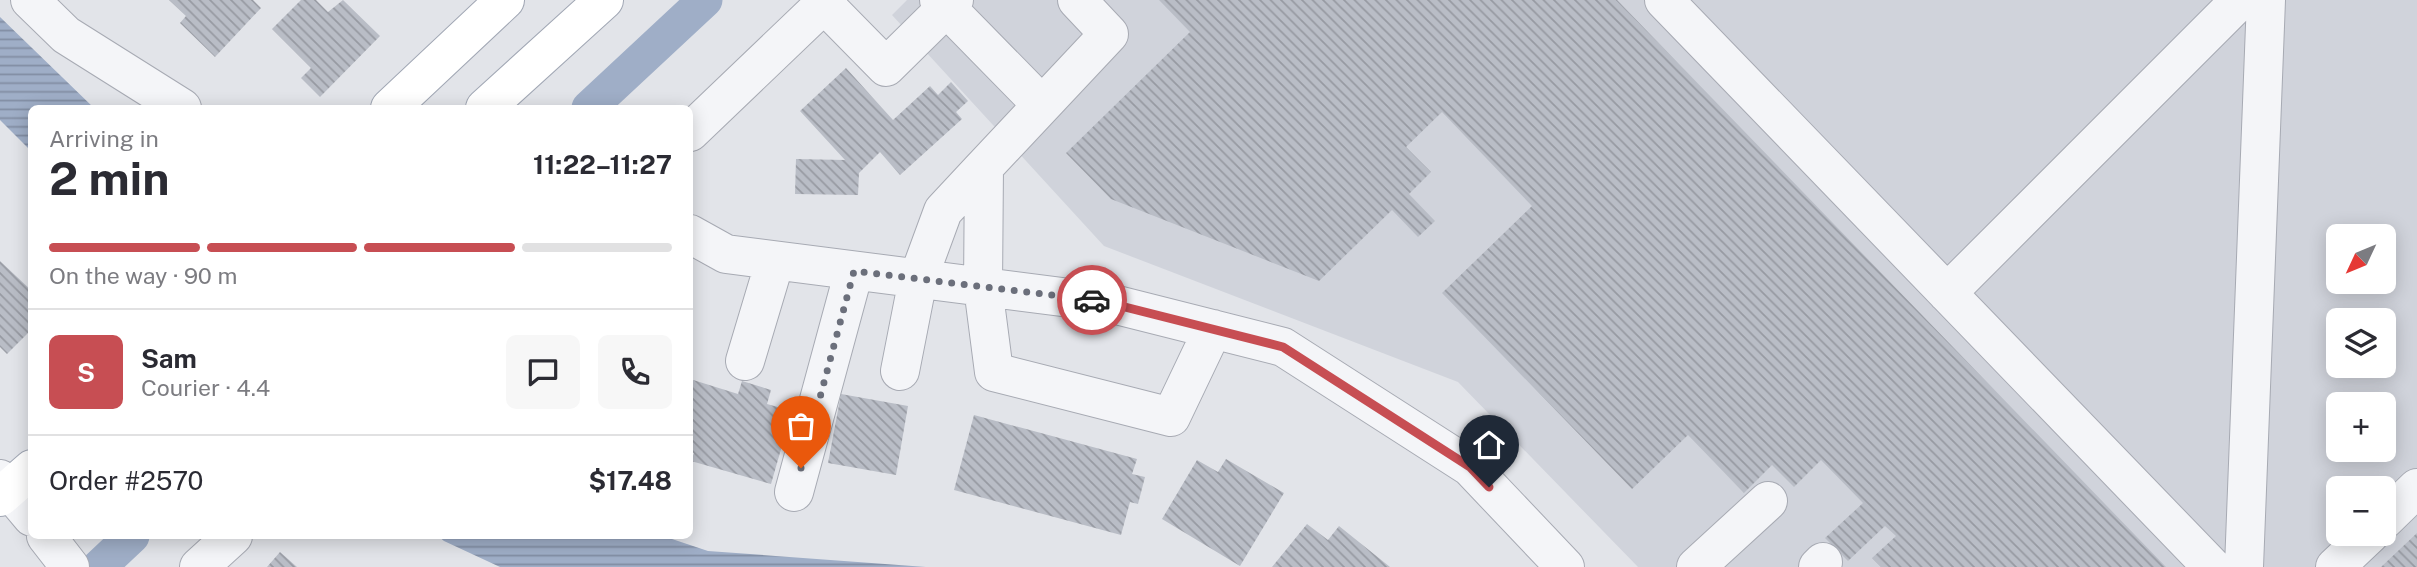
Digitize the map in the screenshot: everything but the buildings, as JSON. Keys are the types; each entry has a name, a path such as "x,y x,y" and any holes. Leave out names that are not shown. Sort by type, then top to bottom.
{"main road":[{"path":"393,105 505,0"},
{"path":"488,105 604,0"}],"street":[{"path":"30,0 66,35 177,105"},
{"path":"900,371 918,279 943,211 1108,34 1077,0"},
{"path":"1664,0 2212,567"},
{"path":"1947,293 2241,0"},
{"path":"2244,567 2266,0"},
{"path":"693,129 826,2 886,68 947,3 1042,105"},
{"path":"984,167 983,287 994,372 1171,417 1213,329"},
{"path":"693,247 775,261 1109,303 1283,347 1470,467 1565,567"},
{"path":"745,361 775,261"},
{"path":"794,492 854,271"},
{"path":"2396,508 2417,488"},
{"path":"1696,567 1768,501"},
{"path":"48,539 70,567"},
{"path":"199,567 230,539"},
{"path":"2335,567 2357,546"}],"shaded area":[{"path":"907,0 2417,0 2417,567 1638,567 1458,382 1104,246 892,15"}],"water":[{"path":"0,17 91,105 28,105 28,148 0,120"},
{"path":"442,539 672,539 708,551 926,567 500,567"}],"waterway":[{"path":"592,105 705,0"},
{"path":"99,567 129,539"}],"way so far":[{"path":"801,468 854,271 1092,300"}],"route":[{"path":"1092,300 1283,347 1470,467 1489,487"}]}
